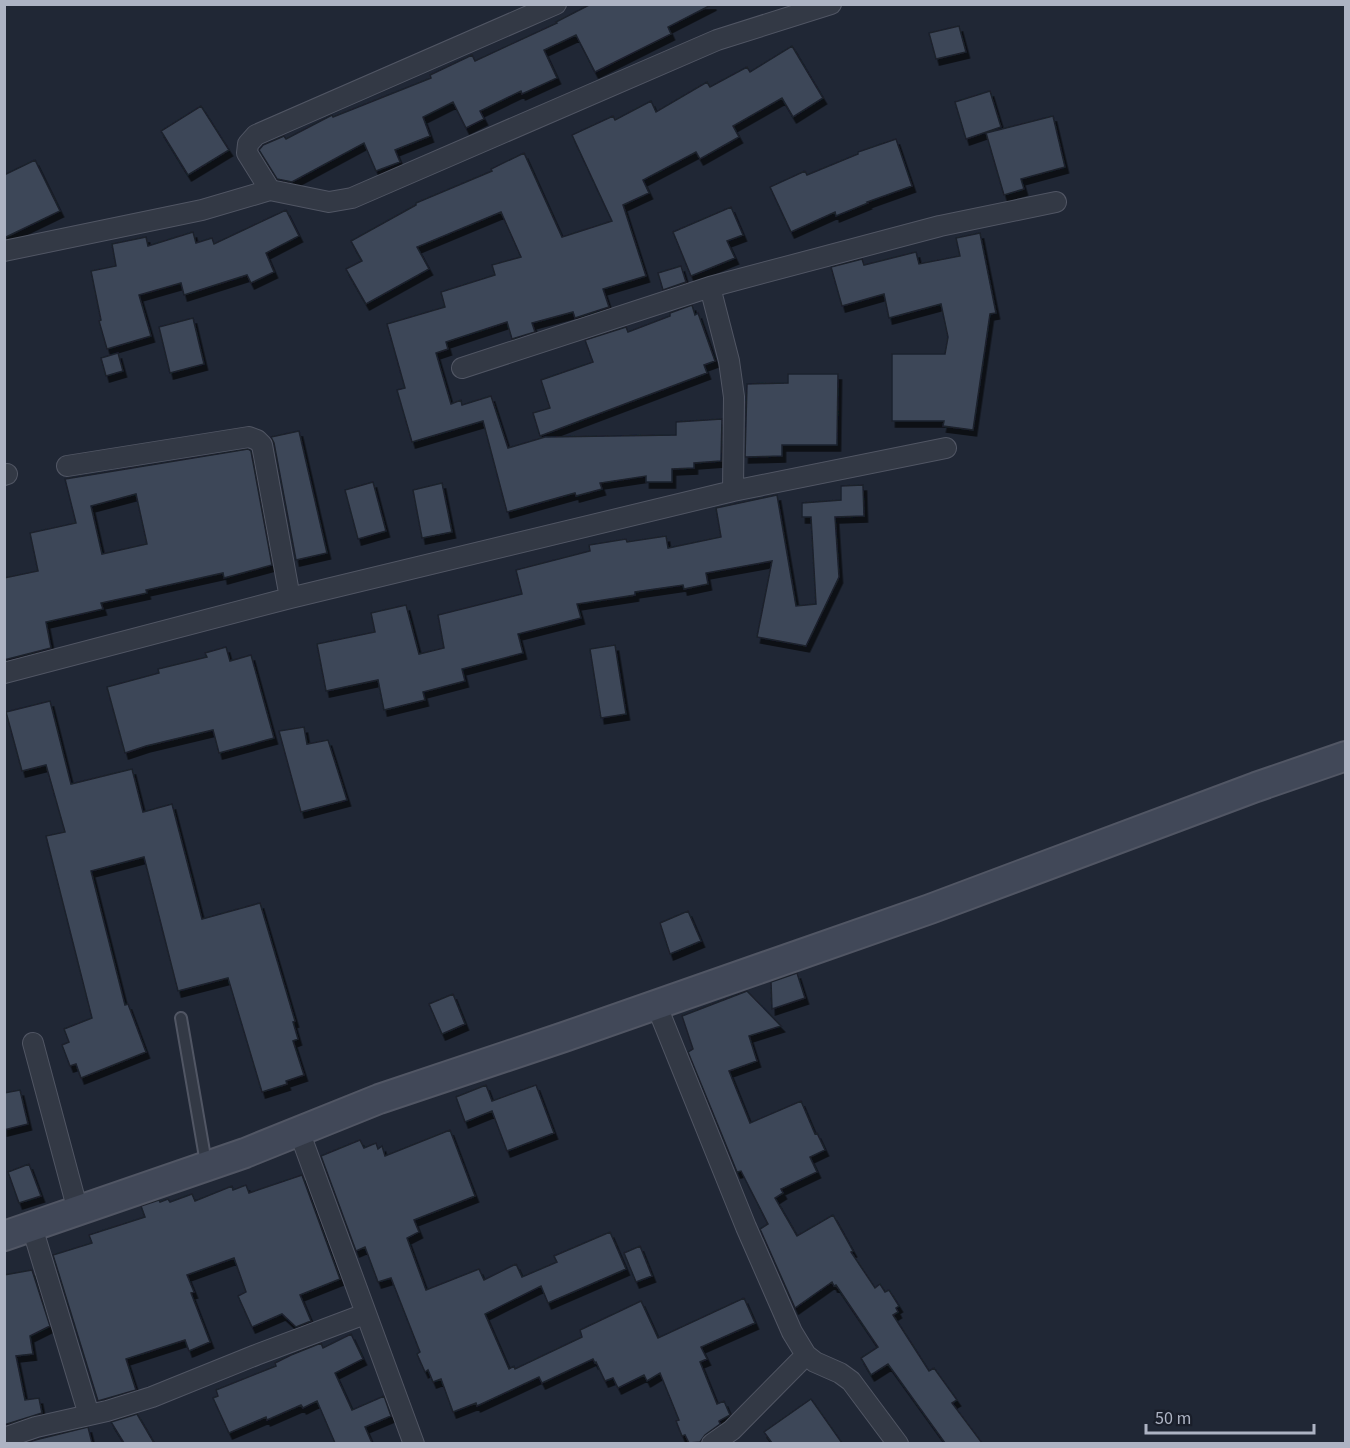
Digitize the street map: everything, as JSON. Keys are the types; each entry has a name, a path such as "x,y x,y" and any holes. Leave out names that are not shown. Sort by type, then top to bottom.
{"street":[{"path":"270,190 247,153 248,144 256,135 556,4"},
{"path":"4,251 202,210 270,190 330,202 352,198 717,40 831,4"},
{"path":"462,368 710,287 940,226 1056,202"},
{"path":"710,287 729,361 735,397 733,491"},
{"path":"67,466 249,436 257,440 262,445 290,597"},
{"path":"4,673 290,597 733,491 946,448"},
{"path":"4,1236 207,1167 379,1099 930,909 1256,787 1346,756"},
{"path":"656,1004 746,1227 792,1332 806,1355 851,1381 898,1443"},
{"path":"33,1043 78,1211"},
{"path":"299,1131 414,1443"},
{"path":"32,1227 89,1415"},
{"path":"4,1438 36,1427 89,1415 152,1396 365,1314"},
{"path":"712,1443 732,1430 806,1355"}],"lane":[{"path":"182,1018 207,1167"}],"building":[{"path":"591,4 713,4 668,27 671,34 595,72 576,35 544,50 557,78 522,94 521,91 480,111 484,119 466,128 453,102 423,117 430,136 395,150 400,162 376,171 364,143 292,182 277,179 259,150 263,145 284,136 286,139 332,115 333,117 431,78 430,75 472,55 475,61 557,23"},
{"path":"959,26 966,52 936,59 929,33"},
{"path":"792,46 823,98 793,117 782,98 733,126 739,137 700,159 696,152 643,180 649,193 623,205 646,276 603,289 609,307 575,318 573,312 532,323 535,332 512,339 507,322 446,342 448,349 436,353 451,404 461,400 462,405 491,396 508,448 545,437 676,435 676,422 722,419 721,461 694,463 694,468 672,469 672,482 646,482 646,476 600,483 602,489 576,496 575,493 507,512 483,421 412,442 397,390 405,388 387,324 445,307 441,292 495,275 492,265 521,257 501,212 417,247 429,269 366,304 346,269 362,261 351,241 416,203 492,171 491,169 524,153 562,237 612,221 572,135 613,116 615,120 651,101 656,112 707,82 710,87 747,67 750,72"},
{"path":"990,91 1001,127 966,139 955,102"},
{"path":"201,106 229,150 188,175 161,131"},
{"path":"1053,116 1065,167 1021,179 1024,189 1004,195 986,133"},
{"path":"896,139 912,186 836,216 835,212 791,232 770,187 805,171 807,175 858,154 858,152"},
{"path":"35,160 60,211 4,238 4,175"},
{"path":"731,207 743,235 727,241 735,258 691,276 673,232"},
{"path":"286,210 299,236 266,253 274,272 251,283 247,275 184,295 181,283 139,295 151,336 107,349 99,321 101,320 91,271 116,266 112,244 146,237 148,246 193,232 196,243 212,238 214,244"},
{"path":"980,233 996,313 990,314 973,430 943,426 944,421 892,421 892,354 945,354 948,337 941,304 889,318 884,294 842,306 831,267 862,259 864,265 916,252 919,264 960,256 956,238"},
{"path":"681,266 686,282 663,290 658,273"},
{"path":"692,305 695,315 698,313 715,361 704,365 707,373 540,436 533,413 550,408 541,380 593,362 585,340 626,327 628,332"},
{"path":"193,318 204,364 170,373 159,327"},
{"path":"118,353 123,371 106,376 101,358"},
{"path":"788,374 838,374 837,445 782,445 782,456 745,457 747,384 788,383"},
{"path":"299,431 327,553 296,560 271,437"},
{"path":"248,449 251,451 272,565 224,578 223,573 146,590 147,593 101,603 103,609 46,622 51,648 4,660 4,578 38,571 30,533 76,523 65,479","holes":["136,494 147,544 102,554 91,506"]},
{"path":"373,482 386,531 358,539 345,490"},
{"path":"442,483 452,532 422,538 413,490"},
{"path":"863,485 864,516 835,517 839,577 806,646 757,637 772,561 706,573 708,584 684,589 683,585 635,592 635,595 577,604 581,618 518,634 523,653 462,669 465,681 423,692 425,700 384,710 378,680 326,691 317,644 375,632 371,613 406,605 419,654 444,648 438,615 522,594 516,570 590,551 589,545 626,539 627,542 666,536 668,548 721,537 716,508 777,495 796,606 816,604 811,517 802,517 802,503 841,500 841,486"},
{"path":"615,645 626,714 601,718 590,649"},
{"path":"226,647 230,661 251,655 274,738 219,753 213,730 125,753 107,687 159,673 158,669 207,657 205,653"},
{"path":"50,701 71,784 132,769 143,812 172,804 202,919 260,903 295,1021 293,1022 298,1039 293,1041 304,1075 286,1081 287,1084 262,1092 228,978 178,991 144,857 91,871 125,1005 128,1004 146,1052 81,1078 76,1064 70,1066 62,1045 69,1042 64,1029 92,1018 46,836 65,832 46,765 22,771 6,712"},
{"path":"304,727 307,744 328,740 347,800 301,812 279,731"},
{"path":"688,911 701,941 670,954 660,923"},
{"path":"797,973 805,998 772,1009 771,982"},
{"path":"747,991 781,1026 749,1036 757,1061 729,1071 750,1123 801,1101 815,1134 817,1133 825,1150 810,1157 817,1172 781,1189 783,1193 775,1198 797,1236 833,1215 853,1251 851,1252 875,1288 880,1284 885,1292 889,1290 899,1306 896,1308 898,1312 893,1315 929,1371 934,1368 957,1400 952,1403 982,1443 945,1443 888,1364 871,1375 861,1358 878,1347 832,1282 795,1308 760,1229 768,1224 741,1171 737,1172 688,1052 693,1049 682,1016"},
{"path":"453,994 465,1024 442,1034 429,1004"},
{"path":"486,1085 492,1101 536,1085 554,1133 507,1151 492,1111 465,1122 456,1097"},
{"path":"20,1090 28,1124 4,1130 4,1093"},
{"path":"450,1130 475,1196 414,1220 419,1232 407,1238 426,1290 479,1269 484,1280 516,1264 522,1277 557,1262 554,1256 610,1232 626,1269 548,1303 541,1286 485,1314 509,1369 514,1366 515,1369 582,1337 580,1330 641,1301 658,1338 744,1298 755,1323 701,1347 707,1359 700,1362 717,1404 724,1401 730,1415 719,1421 720,1424 705,1435 700,1442 689,1443 685,1435 682,1436 676,1421 679,1420 660,1373 647,1381 644,1375 618,1388 613,1378 605,1381 593,1359 542,1383 539,1377 477,1406 476,1403 453,1412 441,1379 433,1382 428,1370 425,1372 417,1354 420,1352 391,1278 378,1282 365,1247 356,1251 321,1156 360,1140 364,1148 376,1143 378,1149 382,1146 385,1156"},
{"path":"29,1164 41,1196 19,1203 8,1172"},
{"path":"302,1175 340,1279 300,1295 311,1321 296,1327 282,1314 252,1327 238,1296 246,1292 234,1258 187,1275 194,1292 191,1293 210,1342 189,1351 185,1340 126,1359 136,1390 98,1401 53,1255 92,1243 89,1235 145,1217 141,1206 159,1200 160,1202 168,1199 170,1202 192,1194 195,1201 232,1186 233,1190 246,1185 249,1193"},
{"path":"640,1246 652,1276 636,1282 624,1253"},
{"path":"32,1270 50,1326 30,1336 33,1354 16,1356 25,1400 39,1398 42,1413 4,1425 4,1275"},
{"path":"351,1334 363,1359 335,1373 352,1410 384,1396 391,1416 365,1427 372,1443 335,1443 317,1401 303,1408 301,1405 267,1420 266,1417 229,1433 213,1398 218,1396 216,1390 276,1366 275,1363 291,1355 321,1343 323,1348"},
{"path":"811,1399 842,1443 772,1443 764,1432"},
{"path":"137,1414 154,1443 124,1443 111,1422"},
{"path":"88,1427 92,1443 25,1443 39,1439"}]}
